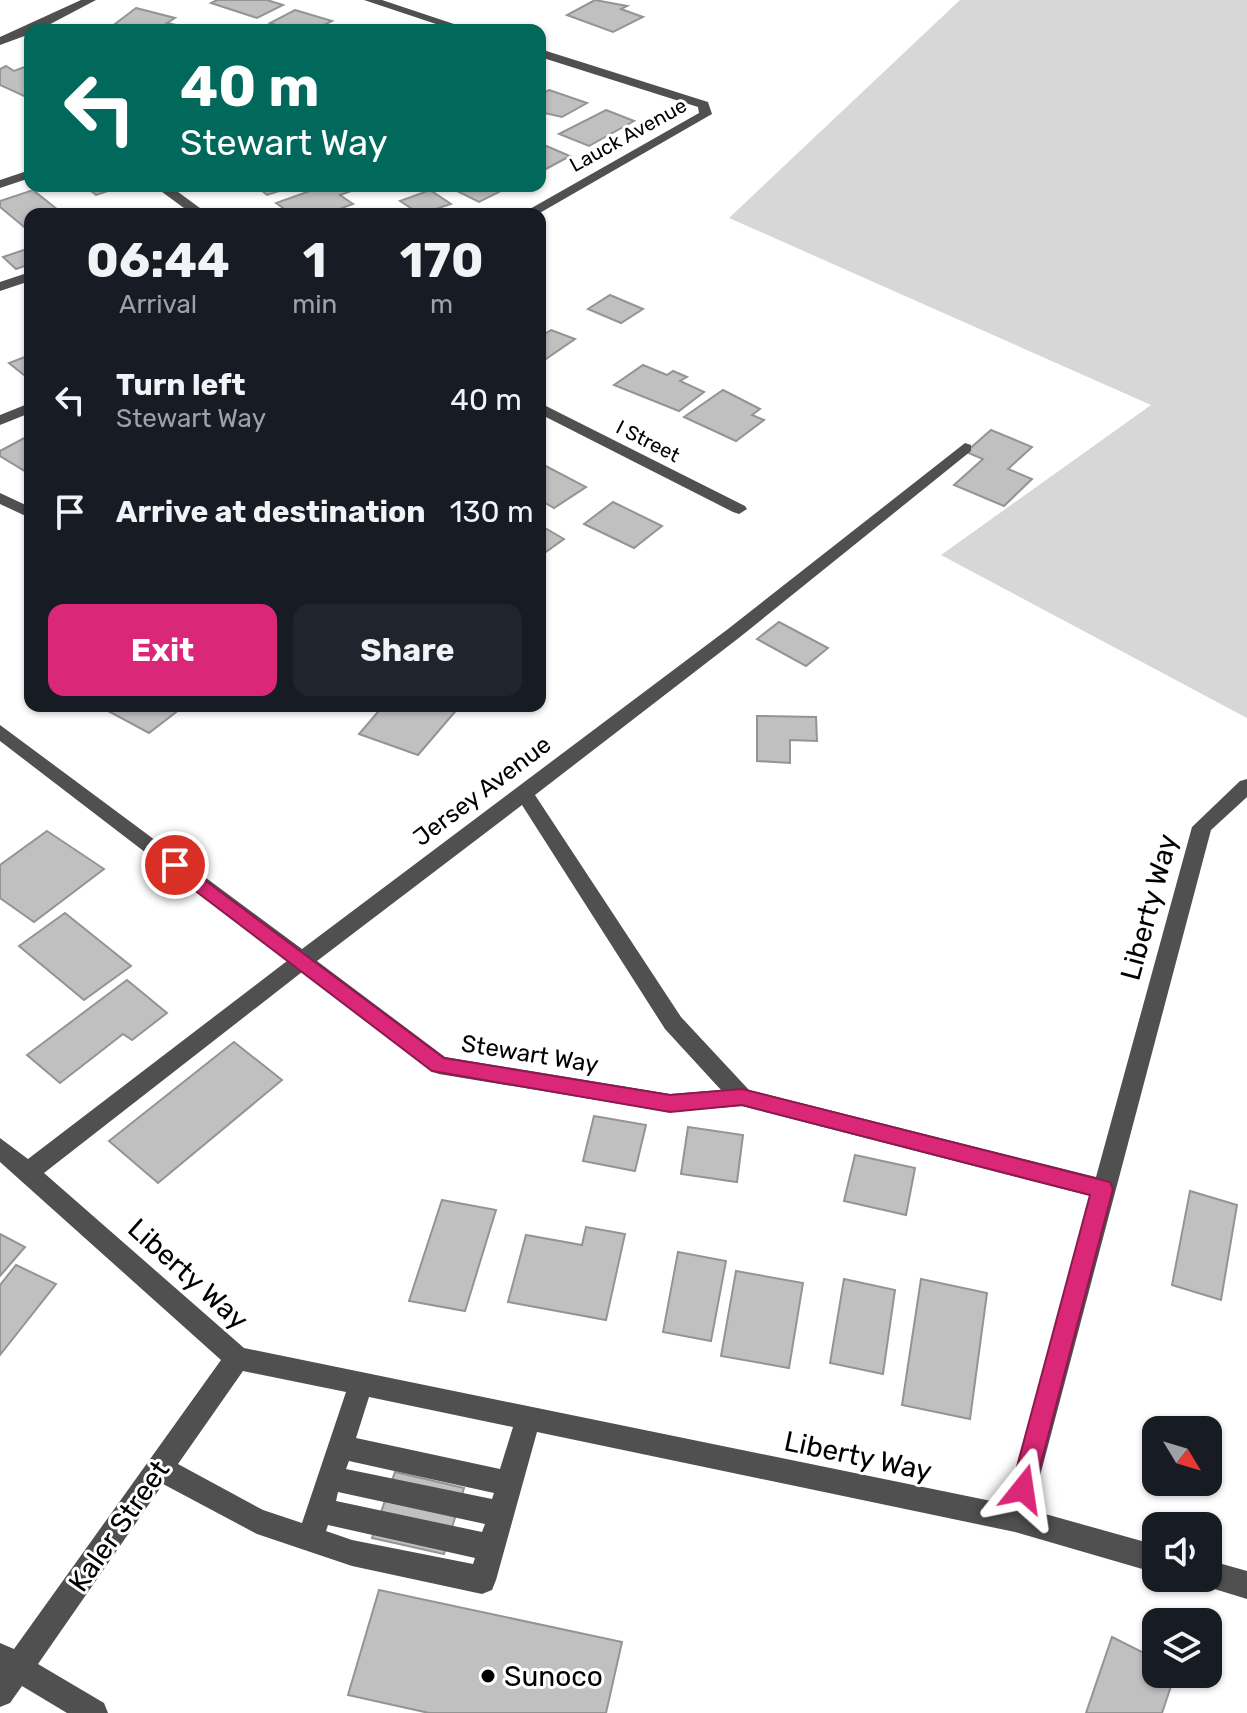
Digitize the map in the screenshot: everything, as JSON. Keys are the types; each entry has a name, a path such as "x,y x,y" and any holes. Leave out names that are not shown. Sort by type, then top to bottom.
{"street":[{"path":"42,24 90,0"},
{"path":"370,0 447,24"},
{"path":"0,41 24,32"},
{"name":"Lauck Avenue","path":"539,208 706,114 704,105 546,55"},
{"path":"0,184 24,176"},
{"path":"170,192 192,208"},
{"path":"0,287 24,278"},
{"path":"0,420 24,410"},
{"name":"I Street","path":"546,411 739,509"},
{"name":"Jersey Avenue","path":"28,1172 300,961 854,541 965,448"},
{"path":"0,498 24,510"},
{"name":"Stewart Way","path":"0,731 439,1065 670,1103 742,1097 1103,1189"},
{"name":"Liberty Way","path":"0,1148 237,1358 1015,1519 1202,827 1247,786"},
{"path":"523,792 673,1023 742,1097"},
{"name":"Kaler Street","path":"0,1693 9,1662 160,1468 237,1358"},
{"path":"310,1538 361,1384"},
{"path":"160,1468 257,1521 352,1553 482,1580 528,1419"},
{"path":"341,1447 509,1484"},
{"path":"330,1478 501,1514"},
{"path":"319,1510 492,1548"},
{"path":"1015,1519 1142,1555"},
{"path":"1222,1578 1247,1585"},
{"path":"9,1662 94,1713"}],"shaded area":[{"path":"960,0 1247,0 1247,718 941,555 1151,405 729,218"}],"building":[{"path":"217,0 267,0 283,5 257,18 211,3"},
{"path":"595,0 627,6 621,9 643,17 613,32 567,15"},
{"path":"136,8 175,18 167,23 171,24 115,24"},
{"path":"295,10 332,21 326,24 270,23"},
{"path":"6,66 14,71 24,67 24,96 0,85 0,69"},
{"path":"549,90 587,103 562,117 546,113 546,92"},
{"path":"606,110 634,121 589,146 559,134"},
{"path":"546,146 570,156 546,169"},
{"path":"36,192 56,208 24,208 24,227 0,207 0,201"},
{"path":"307,192 348,192 340,195 353,204 342,208 283,208 276,203"},
{"path":"433,192 451,204 439,208 411,208 400,201"},
{"path":"459,192 499,192 479,202"},
{"path":"24,250 24,266 16,269 3,257"},
{"path":"610,295 643,309 621,323 588,309"},
{"path":"551,330 575,339 546,359 546,333"},
{"path":"24,357 24,375 9,363"},
{"path":"643,365 667,375 673,371 687,377 680,381 704,392 679,411 614,385"},
{"path":"723,390 760,409 752,415 764,420 736,441 684,417"},
{"path":"991,430 1032,447 1008,469 1032,479 1004,506 954,485 983,459 966,452"},
{"path":"24,438 24,471 0,456 0,451"},
{"path":"546,466 586,487 554,508 546,503"},
{"path":"613,502 662,526 634,548 584,524"},
{"path":"546,529 564,539 546,552"},
{"path":"779,622 828,648 806,666 757,639"},
{"path":"110,712 176,712 149,733"},
{"path":"378,712 455,712 418,755 359,734"},
{"path":"757,716 816,717 817,741 790,740 790,763 757,761"},
{"path":"47,831 104,869 34,922 0,898 0,865"},
{"path":"65,913 131,966 84,1000 19,946"},
{"path":"127,980 167,1013 132,1040 123,1034 60,1083 27,1055"},
{"path":"234,1042 282,1080 158,1183 109,1141"},
{"path":"594,1116 646,1125 635,1171 583,1161"},
{"path":"688,1127 743,1135 737,1182 681,1174"},
{"path":"855,1155 915,1168 906,1215 844,1201"},
{"path":"1190,1191 1237,1205 1221,1300 1172,1285"},
{"path":"442,1200 496,1210 465,1311 409,1301"},
{"path":"586,1227 625,1234 606,1320 508,1302 526,1235 582,1245"},
{"path":"0,1234 25,1247 0,1276"},
{"path":"678,1252 726,1261 711,1341 663,1332"},
{"path":"16,1265 56,1284 0,1355 0,1285"},
{"path":"736,1271 803,1283 789,1368 721,1356"},
{"path":"844,1279 895,1290 883,1374 830,1363"},
{"path":"921,1279 987,1293 970,1419 902,1405"},
{"path":"395,1472 464,1488 444,1554 372,1538"},
{"path":"379,1590 622,1642 606,1713 429,1713 348,1695"},
{"path":"1112,1637 1142,1652 1142,1688 1170,1688 1162,1713 1086,1713"}],"place":[{"name":"Sunoco","path":"488,1676"}],"route":[{"path":"175,865 439,1065 670,1103 742,1097 1103,1189 1023,1489"}]}
